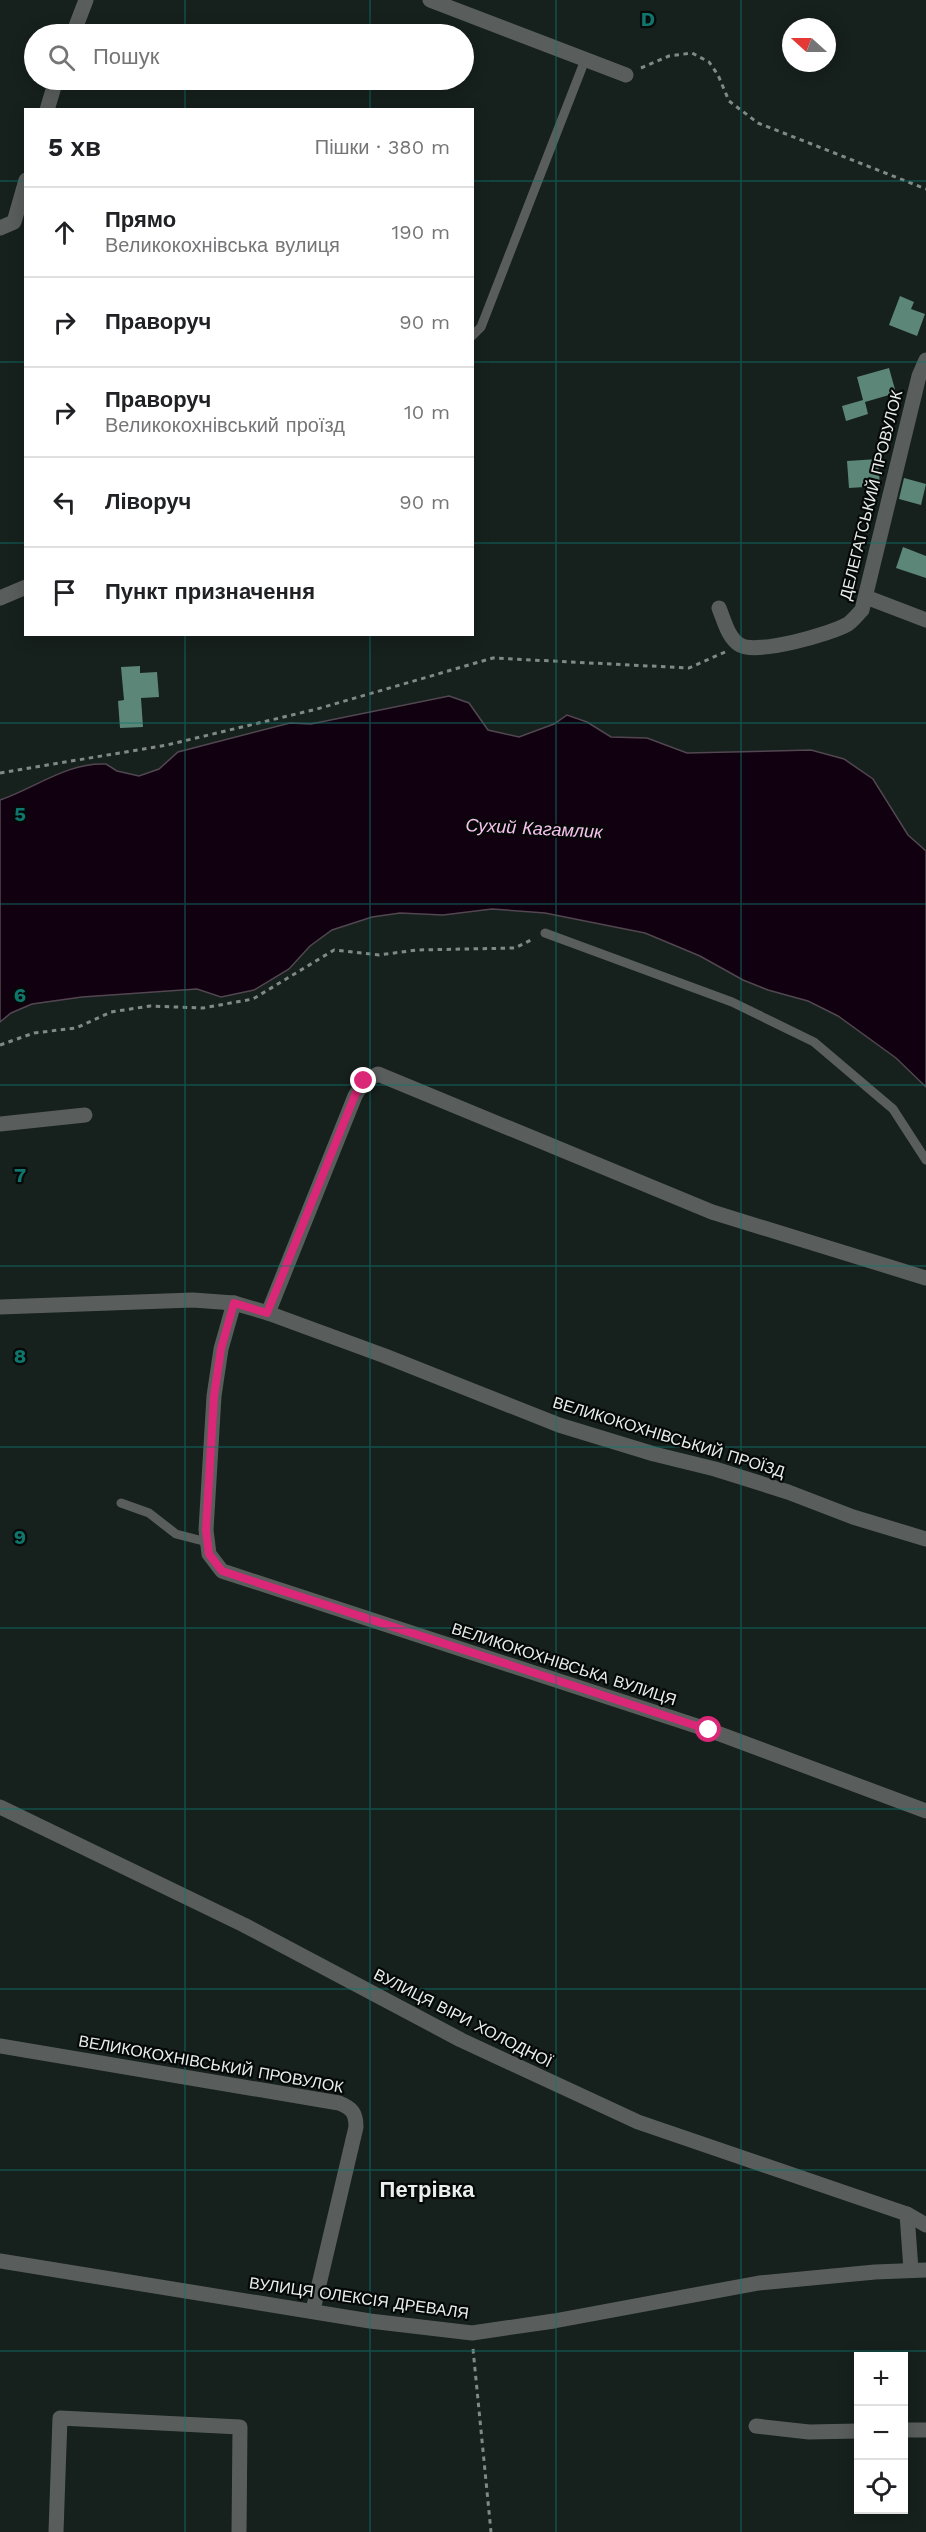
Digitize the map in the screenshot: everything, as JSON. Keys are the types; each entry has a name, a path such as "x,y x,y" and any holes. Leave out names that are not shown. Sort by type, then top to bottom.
{"street":[{"path":"77,24 86,0"},
{"path":"430,0 626,75"},
{"path":"48,108 53,90"},
{"path":"0,228 14,222 24,187"},
{"name":"ДЕЛЕГАТСЬКИЙ ПРОВУЛОК","path":"740,645 755,648 791,644 848,624 862,610 919,376 926,360"},
{"path":"0,598 24,588"},
{"path":"866,597 926,620"},
{"path":"719,608 730,633 740,645"},
{"path":"267,1313 355,1095 364,1081 378,1074 712,1212 926,1278"},
{"path":"0,1124 85,1114"},
{"path":"0,1307 193,1300 234,1303 221,1349 214,1396 207,1542"},
{"name":"ВЕЛИКОКОХНІВСЬКИЙ ПРОЇЗД","path":"234,1303 385,1356 559,1425 778,1488 853,1517 926,1539"},
{"name":"ВЕЛИКОКОХНІВСЬКА ВУЛИЦЯ","path":"207,1542 209,1554 222,1571 709,1730 926,1810"},
{"name":"ВУЛИЦЯ ВІРИ ХОЛОДНОЇ","path":"0,1807 244,1925 461,2040 638,2122 907,2214 926,2225"},
{"name":"ВЕЛИКОКОХНІВСЬКИЙ ПРОВУЛОК","path":"0,2046 349,2106 356,2115 356,2127 313,2310"},
{"path":"907,2214 918,2270"},
{"name":"ВУЛИЦЯ ОЛЕКСІЯ ДРЕВАЛЯ","path":"0,2261 370,2321 472,2333 554,2321 759,2283 918,2270"},
{"path":"56,2532 60,2418 240,2427 239,2532"},
{"path":"756,2426 809,2432 854,2431"},
{"path":"908,2430 926,2430"}],"lane":[{"path":"474,334 481,327 585,60"},
{"path":"545,933 732,1002 814,1042 893,1109 926,1160"},
{"path":"121,1503 149,1513 176,1534 207,1542"}],"path":[{"path":"626,75 669,56 692,53 709,62 718,75 729,101 758,123 926,189"},
{"path":"0,773 167,745 317,709 493,658 689,668 740,645"},
{"path":"0,1045 34,1033 76,1028 111,1012 150,1006 203,1008 254,999 334,950 379,955 417,950 515,948 545,933"},
{"path":"472,2333 491,2532"}],"water":[{"name":"Сухий Кагамлик","path":"449,696 469,703 488,730 519,737 554,724 567,715 587,722 611,737 647,738 687,753 811,750 844,759 873,779 908,835 926,851 926,1087 896,1058 838,1016 808,1001 768,990 743,980 700,956 645,933 545,913 492,909 443,915 400,913 372,917 332,930 310,946 289,969 254,990 221,997 197,989 82,997 32,1004 11,1013 0,1022 0,800 78,767 106,764 117,771 139,776 159,769 178,752 290,723 311,724"}],"building":[{"path":"900,296 914,302 911,309 925,314 917,336 889,325"},
{"path":"889,368 896,393 865,402 868,414 846,421 842,406 863,400 857,377"},
{"path":"878,459 880,486 849,488 847,461"},
{"path":"904,478 926,484 921,505 899,499"},
{"path":"903,547 926,556 926,578 896,568"},
{"path":"140,666 140,673 157,672 159,697 141,698 143,727 120,728 118,701 124,700 121,667"}],"district":[{"name":"Петрівка","path":"427,2189"}],"route":[{"path":"364,1081 355,1095 267,1313 234,1303 221,1349 214,1396 206,1530 209,1554 222,1571 709,1730"}]}
